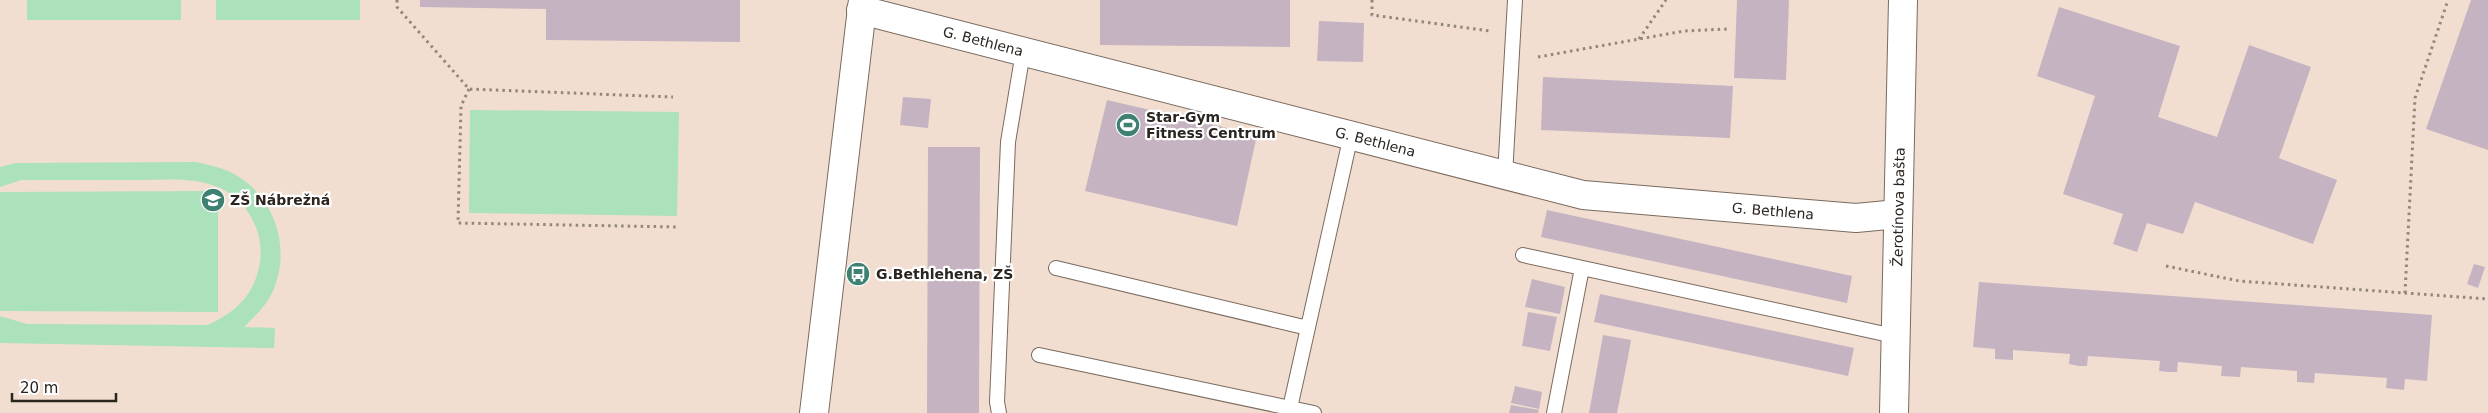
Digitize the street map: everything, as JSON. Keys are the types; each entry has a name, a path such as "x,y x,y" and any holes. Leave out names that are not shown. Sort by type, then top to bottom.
{"street":[{"name":"Žerotínova bašta","path":"1894,413 1894,336 1903,0"},
{"name":"G. Bethlena","path":"814,413 862,5 1023,52 1583,194 1856,218 1898,214"}],"lane":[{"path":"1506,175 1515,0"},
{"path":"1000,413 997,402 1008,142 1023,52"},
{"path":"1290,408 1351,136"},
{"path":"1523,255 1894,336"},
{"path":"1056,268 1308,328"},
{"path":"1554,413 1582,268"},
{"path":"1040,354 1314,413"}],"path":[{"path":"396,0 396,7 469,89 673,97"},
{"path":"1372,0 1372,15 1513,34"},
{"path":"1639,40 1666,0"},
{"path":"2405,293 2415,98 2448,0"},
{"path":"1534,57 1684,32 1727,29"},
{"path":"469,89 461,106 458,223 677,227"},
{"path":"2166,266 2239,281 2488,299"}],"green space":[{"path":"27,0 181,0 181,20 27,20"},
{"path":"216,0 360,0 360,20 216,20"},
{"path":"470,110 679,112 677,216 469,213"},
{"path":"196,162 224,169 247,183 260,195 276,226 280,243 280,261 277,278 271,295 265,304 244,327 275,328 274,348 0,343 0,316 27,324 207,325 227,315 235,308 249,293 254,284 261,250 256,227 251,216 244,206 226,191 206,183 177,180 21,180 0,187 0,167 16,163"},
{"path":"218,191 218,312 0,311 0,192"}],"building":[{"path":"420,0 740,0 740,42 546,40 546,9 420,7"},
{"path":"1100,0 1290,0 1290,47 1100,45"},
{"path":"1737,0 1789,0 1786,80 1734,78"},
{"path":"2471,0 2488,0 2488,150 2426,129"},
{"path":"2059,7 2180,46 2158,117 2217,137 2249,45 2311,67 2279,158 2337,180 2313,244 2195,202 2183,234 2147,223 2137,252 2113,244 2123,214 2063,194 2095,96 2037,76"},
{"path":"1319,21 1364,23 1363,62 1317,61"},
{"path":"1543,77 1733,86 1730,138 1541,130"},
{"path":"903,97 931,99 928,128 900,125"},
{"path":"1107,100 1257,135 1237,226 1085,191"},
{"path":"928,147 980,147 979,413 927,413"},
{"path":"1547,210 1852,276 1847,303 1541,237"},
{"path":"2474,264 2485,267 2478,288 2467,284"},
{"path":"1532,279 1565,287 1560,314 1525,307"},
{"path":"1979,282 2432,315 2427,381 2405,379 2404,390 2386,388 2387,378 2315,373 2314,383 2297,382 2297,371 2241,367 2240,377 2221,376 2222,366 2178,362 2177,372 2168,372 2159,371 2160,361 2088,356 2087,366 2079,366 2069,364 2070,354 2013,350 2013,360 1995,359 1995,349 1973,347"},
{"path":"1600,294 1854,348 1848,376 1594,322"},
{"path":"1528,312 1557,317 1550,351 1522,346"},
{"path":"1603,335 1631,340 1628,357 1617,413 1589,413"},
{"path":"1515,386 1542,392 1539,409 1511,403"},
{"path":"1511,405 1539,410 1538,413 1509,413"}],"place":[{"name":"Star-Gym Fitness Centrum","path":"1128,125"},
{"name":"ZŠ Nábrežná","path":"213,200"},
{"name":"G.Bethlehena, ZŠ","path":"858,274"}]}
